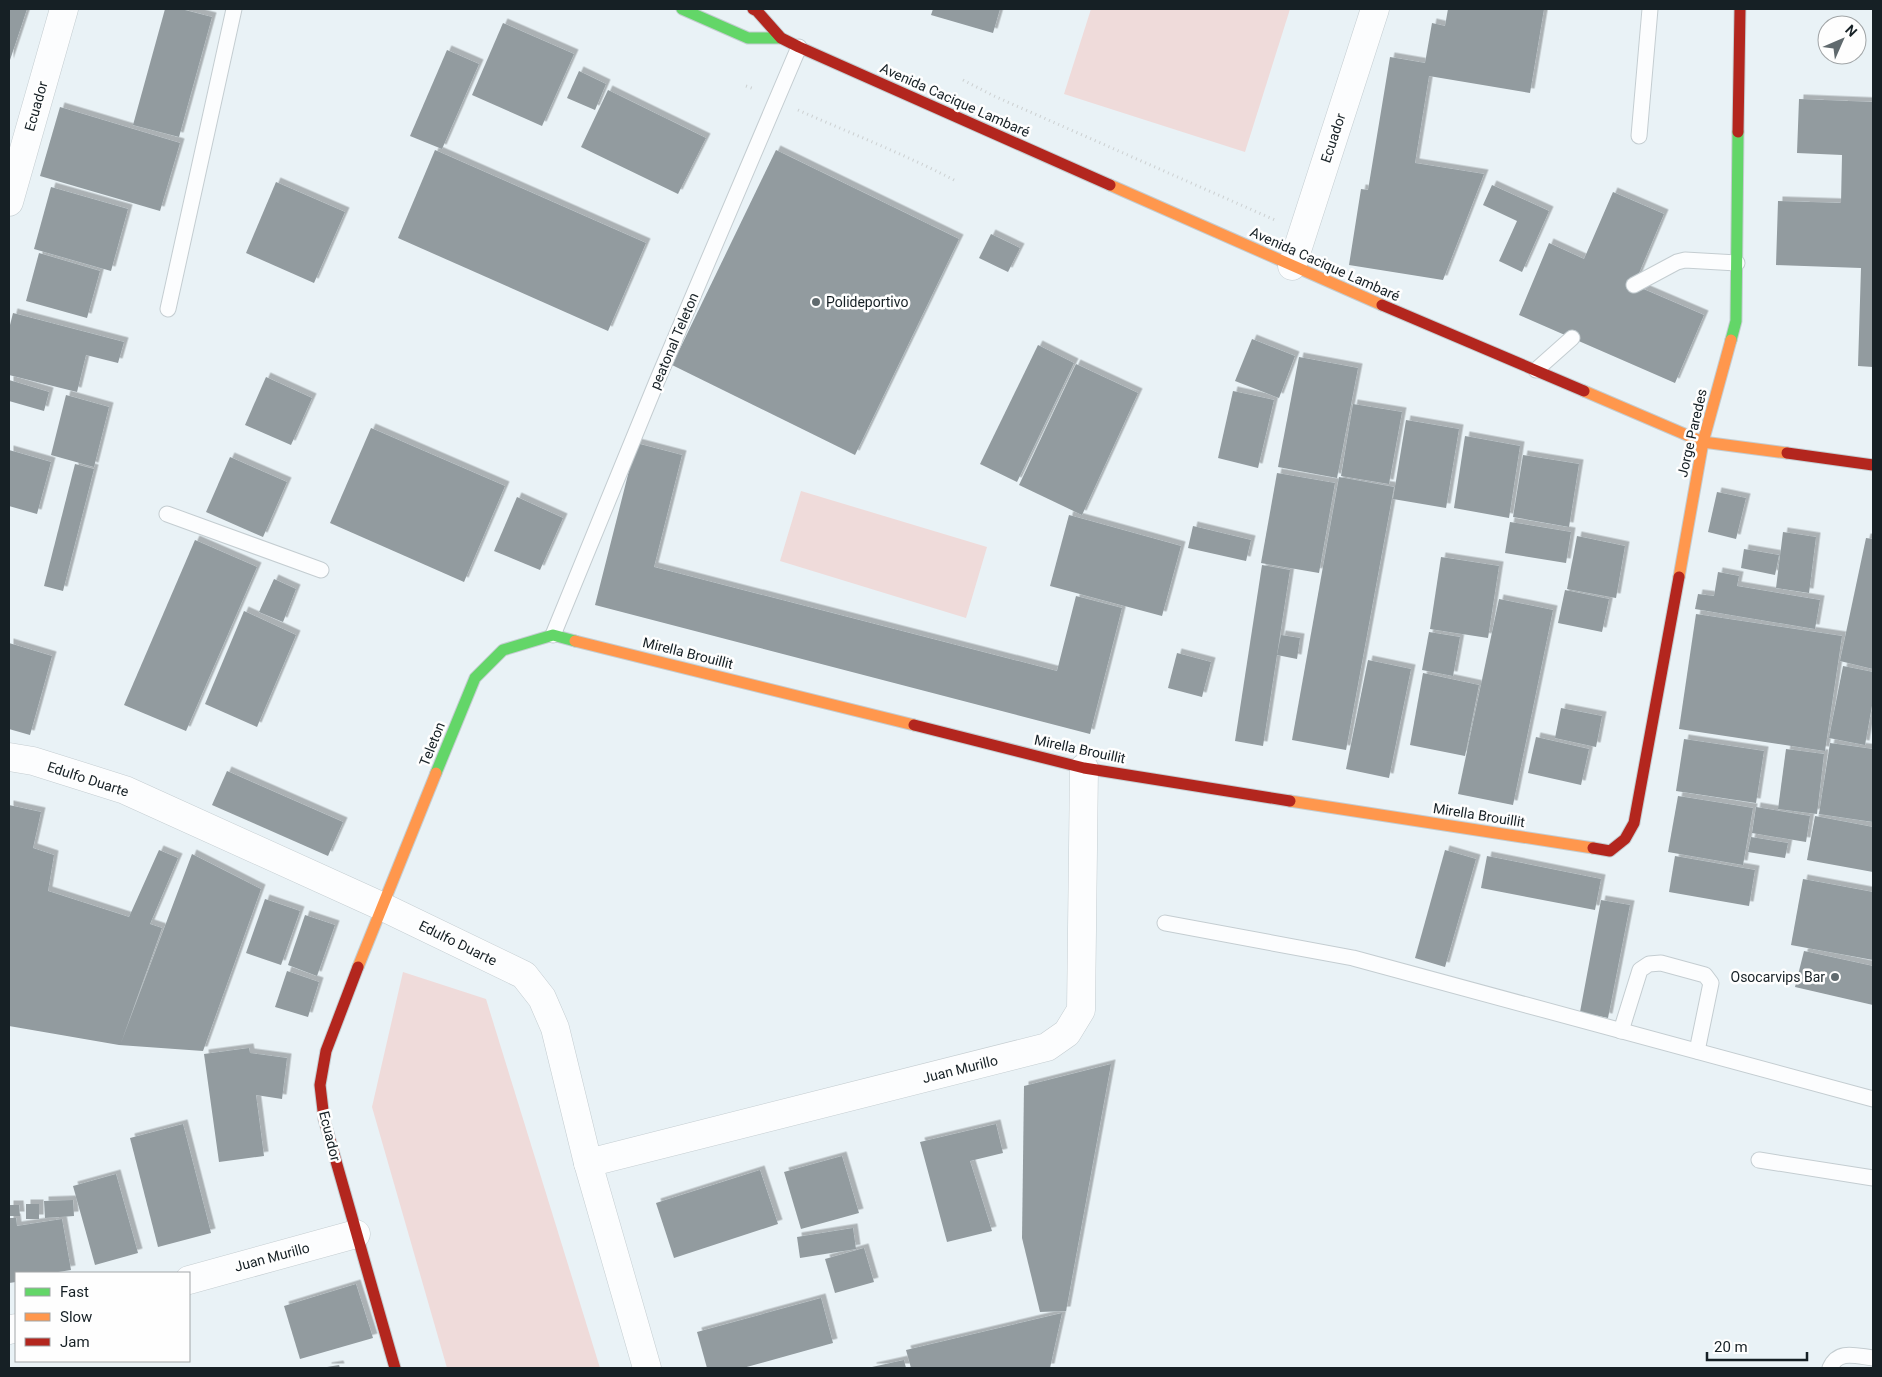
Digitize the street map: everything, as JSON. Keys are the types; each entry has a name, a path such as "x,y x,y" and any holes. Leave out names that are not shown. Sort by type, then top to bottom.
{"street":[{"name":"Ecuador","path":"9,202 64,9"},
{"name":"Avenida Cacique Lambaré","path":"682,9 748,38 781,38"},
{"name":"Avenida Cacique Lambaré","path":"752,9 757,11 781,38 799,47 1292,266 1704,442 1873,465"},
{"name":"Ecuador","path":"1292,266 1375,9"},
{"name":"Jorge Paredes","path":"1610,851 1625,839 1634,823 1704,442 1736,321 1740,9"},
{"name":"Mirella Brouillit","path":"553,635 1084,768 1610,851"},
{"name":"Teleton","path":"381,906 475,678 503,650 553,635"},
{"name":"Edulfo Duarte","path":"9,757 33,761 125,790 381,906 524,975 542,998 555,1028 588,1163 647,1368"},
{"name":"Juan Murillo","path":"588,1163 1047,1047 1067,1033 1081,1010 1084,768"},
{"name":"Ecuador","path":"381,906 326,1051 320,1085 324,1119 395,1368"},
{"name":"Juan Murillo","path":"190,1280 356,1234"}],"lane":[{"path":"168,309 234,9"},
{"path":"1639,136 1650,9"},
{"name":"peatonal Teleton","path":"553,635 657,381 799,47"},
{"path":"1634,284 1677,262 1685,260 1737,263"},
{"path":"1536,370 1572,338"},
{"path":"167,514 321,570"},
{"path":"1165,923 1353,958 1873,1099"},
{"path":"1622,1031 1640,970 1649,964 1661,963 1670,965 1705,975 1712,982 1697,1051"},
{"path":"1759,1160 1873,1178"},
{"path":"1830,1368 1837,1358 1844,1355 1873,1358"}],"path":[{"path":"963,80 994,96 1303,233"},
{"path":"746,86 954,180"}],"shaded area":[{"path":"1091,9 1290,9 1245,152 1064,94"},
{"path":"801,491 987,547 966,618 780,561"},
{"path":"403,972 486,999 600,1368 447,1368 372,1107"}],"building":[{"path":"9,9 27,9 9,63"},
{"path":"165,9 181,9 212,17 179,137 133,125"},
{"path":"933,9 1000,9 993,33 931,15"},
{"path":"1448,9 1544,9 1530,93 1429,76 1415,163 1484,174 1443,280 1349,265 1361,189 1368,190 1390,57 1425,63 1432,23 1445,26"},
{"path":"503,23 574,54 542,126 472,95"},
{"path":"447,50 479,64 442,149 410,136"},
{"path":"579,71 606,84 595,110 567,98"},
{"path":"608,90 706,138 678,194 581,147"},
{"path":"1799,99 1873,102 1873,367 1858,366 1861,268 1776,265 1778,201 1841,203 1842,155 1797,153"},
{"path":"60,107 180,143 160,211 40,176"},
{"path":"435,150 646,243 608,331 398,238"},
{"name":"Polideportivo","path":"776,150 959,239 855,455 672,365"},
{"path":"276,182 345,212 314,283 246,253"},
{"path":"1492,185 1549,211 1522,272 1499,261 1517,221 1483,205"},
{"path":"51,187 128,209 111,271 34,249"},
{"path":"1613,192 1664,214 1634,285 1704,315 1675,383 1519,315 1549,243 1584,259"},
{"path":"991,234 1020,248 1008,272 979,258"},
{"path":"39,253 100,271 87,318 26,301"},
{"path":"13,313 124,342 118,363 86,355 77,392 9,375 9,329"},
{"path":"1252,339 1295,356 1279,398 1235,381"},
{"path":"1038,345 1074,363 1017,482 980,464"},
{"path":"1299,357 1358,368 1337,478 1278,467"},
{"path":"1076,364 1138,393 1082,515 1019,485"},
{"path":"266,377 312,398 291,445 245,425"},
{"path":"9,380 49,392 44,411 9,401"},
{"path":"1233,391 1274,400 1258,468 1218,458"},
{"path":"66,395 109,407 94,467 51,455"},
{"path":"1353,404 1402,412 1389,484 1341,476"},
{"path":"1406,420 1459,429 1446,508 1393,499"},
{"path":"371,428 505,486 464,582 330,523"},
{"path":"1465,436 1520,446 1509,518 1454,508"},
{"path":"636,443 682,455 654,567 1057,671 1076,596 1122,608 1090,734 595,605"},
{"path":"9,450 51,462 37,514 9,506"},
{"path":"1523,455 1579,464 1569,527 1513,517"},
{"path":"230,457 287,482 263,537 206,512"},
{"path":"75,464 94,469 63,591 44,586"},
{"path":"1277,473 1335,483 1319,573 1261,563"},
{"path":"1339,477 1394,487 1346,750 1292,740"},
{"path":"1717,492 1746,498 1736,539 1708,532"},
{"path":"517,497 563,518 540,570 494,551"},
{"path":"1069,515 1181,546 1162,616 1050,586"},
{"path":"1510,522 1571,532 1566,563 1505,553"},
{"path":"1193,526 1251,540 1246,561 1188,548"},
{"path":"1783,532 1816,537 1809,593 1776,588"},
{"path":"1577,536 1625,546 1616,598 1567,589"},
{"path":"1866,538 1873,539 1873,669 1840,661"},
{"path":"195,540 257,567 186,731 124,705"},
{"path":"1744,549 1779,555 1775,575 1741,568"},
{"path":"1441,557 1499,566 1488,638 1430,629"},
{"path":"1262,565 1290,570 1263,746 1235,741"},
{"path":"1718,572 1739,576 1737,586 1820,600 1815,629 1695,609 1698,594 1714,596"},
{"path":"274,579 296,589 283,622 259,612"},
{"path":"1565,590 1609,599 1602,632 1558,623"},
{"path":"1499,599 1553,610 1513,805 1458,794"},
{"path":"244,611 296,635 257,727 205,704"},
{"path":"1696,614 1842,636 1825,751 1679,729"},
{"path":"1429,632 1460,637 1453,676 1422,670"},
{"path":"1281,635 1300,638 1297,659 1277,655"},
{"path":"9,643 52,656 30,735 9,729"},
{"path":"1177,653 1211,662 1202,697 1168,688"},
{"path":"1368,660 1411,669 1389,778 1346,769"},
{"path":"1843,666 1873,672 1873,700 1865,745 1829,738"},
{"path":"1423,673 1479,685 1465,756 1410,745"},
{"path":"1561,708 1602,716 1596,747 1555,738"},
{"path":"1536,737 1589,749 1581,785 1528,773"},
{"path":"1684,739 1764,751 1756,803 1676,791"},
{"path":"1830,743 1873,749 1873,822 1819,814"},
{"path":"1786,749 1824,754 1817,814 1778,809"},
{"path":"227,771 343,822 328,856 212,805"},
{"path":"1678,796 1753,808 1743,865 1668,852"},
{"path":"9,805 41,812 33,848 54,855 48,891 129,917 159,850 178,858 150,924 162,928 121,1043 192,854 261,889 203,1051 119,1045 9,1026"},
{"path":"1756,807 1810,816 1806,842 1752,833"},
{"path":"1815,816 1873,827 1873,872 1807,860"},
{"path":"1751,837 1788,843 1785,858 1748,852"},
{"path":"1445,850 1476,859 1445,967 1415,958"},
{"path":"1487,856 1601,879 1595,910 1481,888"},
{"path":"1675,856 1755,870 1749,906 1669,892"},
{"path":"1803,879 1873,892 1873,960 1791,945"},
{"path":"265,899 300,911 281,965 246,953"},
{"path":"1601,900 1630,905 1608,1018 1580,1012"},
{"path":"305,915 335,925 317,976 288,965"},
{"name":"Osocarvips Bar","path":"1804,951 1873,966 1873,1005 1795,987"},
{"path":"287,971 319,982 308,1017 275,1007"},
{"path":"249,1048 250,1053 287,1058 282,1099 256,1095 264,1156 219,1162 204,1054"},
{"path":"1111,1064 1066,1311 1040,1312 1022,1238 1024,1086"},
{"path":"183,1124 211,1233 158,1247 130,1138"},
{"path":"996,1124 1003,1153 970,1161 992,1231 947,1242 920,1142"},
{"path":"842,1156 859,1213 801,1229 784,1172"},
{"path":"760,1170 778,1224 674,1258 656,1203"},
{"path":"116,1174 138,1253 95,1265 73,1186"},
{"path":"73,1200 74,1216 45,1218 44,1201"},
{"path":"26,1204 39,1204 39,1219 26,1219"},
{"path":"9,1205 19,1205 20,1216 9,1216"},
{"path":"9,1218 16,1218 17,1226 62,1219 71,1270 58,1272 15,1272 15,1282 9,1283"},
{"path":"853,1228 856,1249 800,1258 797,1237"},
{"path":"864,1248 874,1282 835,1293 825,1259"},
{"path":"356,1284 373,1338 300,1359 284,1306"},
{"path":"821,1298 833,1343 743,1368 707,1368 697,1332"},
{"path":"1062,1313 1050,1368 911,1368 906,1350"},
{"path":"904,1360 906,1368 872,1368 872,1367"},
{"path":"339,1365 340,1368 327,1368 327,1367"}],"traffic: fast":[{"path":"682,9 748,38 781,38"},
{"path":"1731,340 1736,321 1738,132"},
{"path":"436,773 475,678 503,650 553,635 575,641"}],"traffic: slow":[{"path":"1110,185 1382,305"},
{"path":"1679,577 1703,442 1731,340"},
{"path":"1584,391 1703,442 1787,453"},
{"path":"575,641 914,725"},
{"path":"358,967 436,773"},
{"path":"1290,801 1593,848"}],"traffic: jam":[{"path":"753,9 781,38 799,47 1110,185"},
{"path":"1738,132 1740,9"},
{"path":"1382,305 1584,391"},
{"path":"1787,453 1873,465"},
{"path":"1593,848 1610,851 1625,839 1634,823 1679,577"},
{"path":"914,725 1084,768 1290,801"},
{"path":"358,967 326,1051 320,1085 324,1119 395,1368"}],"place":[{"name":"Polideportivo","path":"816,302"},
{"name":"Osocarvips Bar","path":"1835,977"}]}
